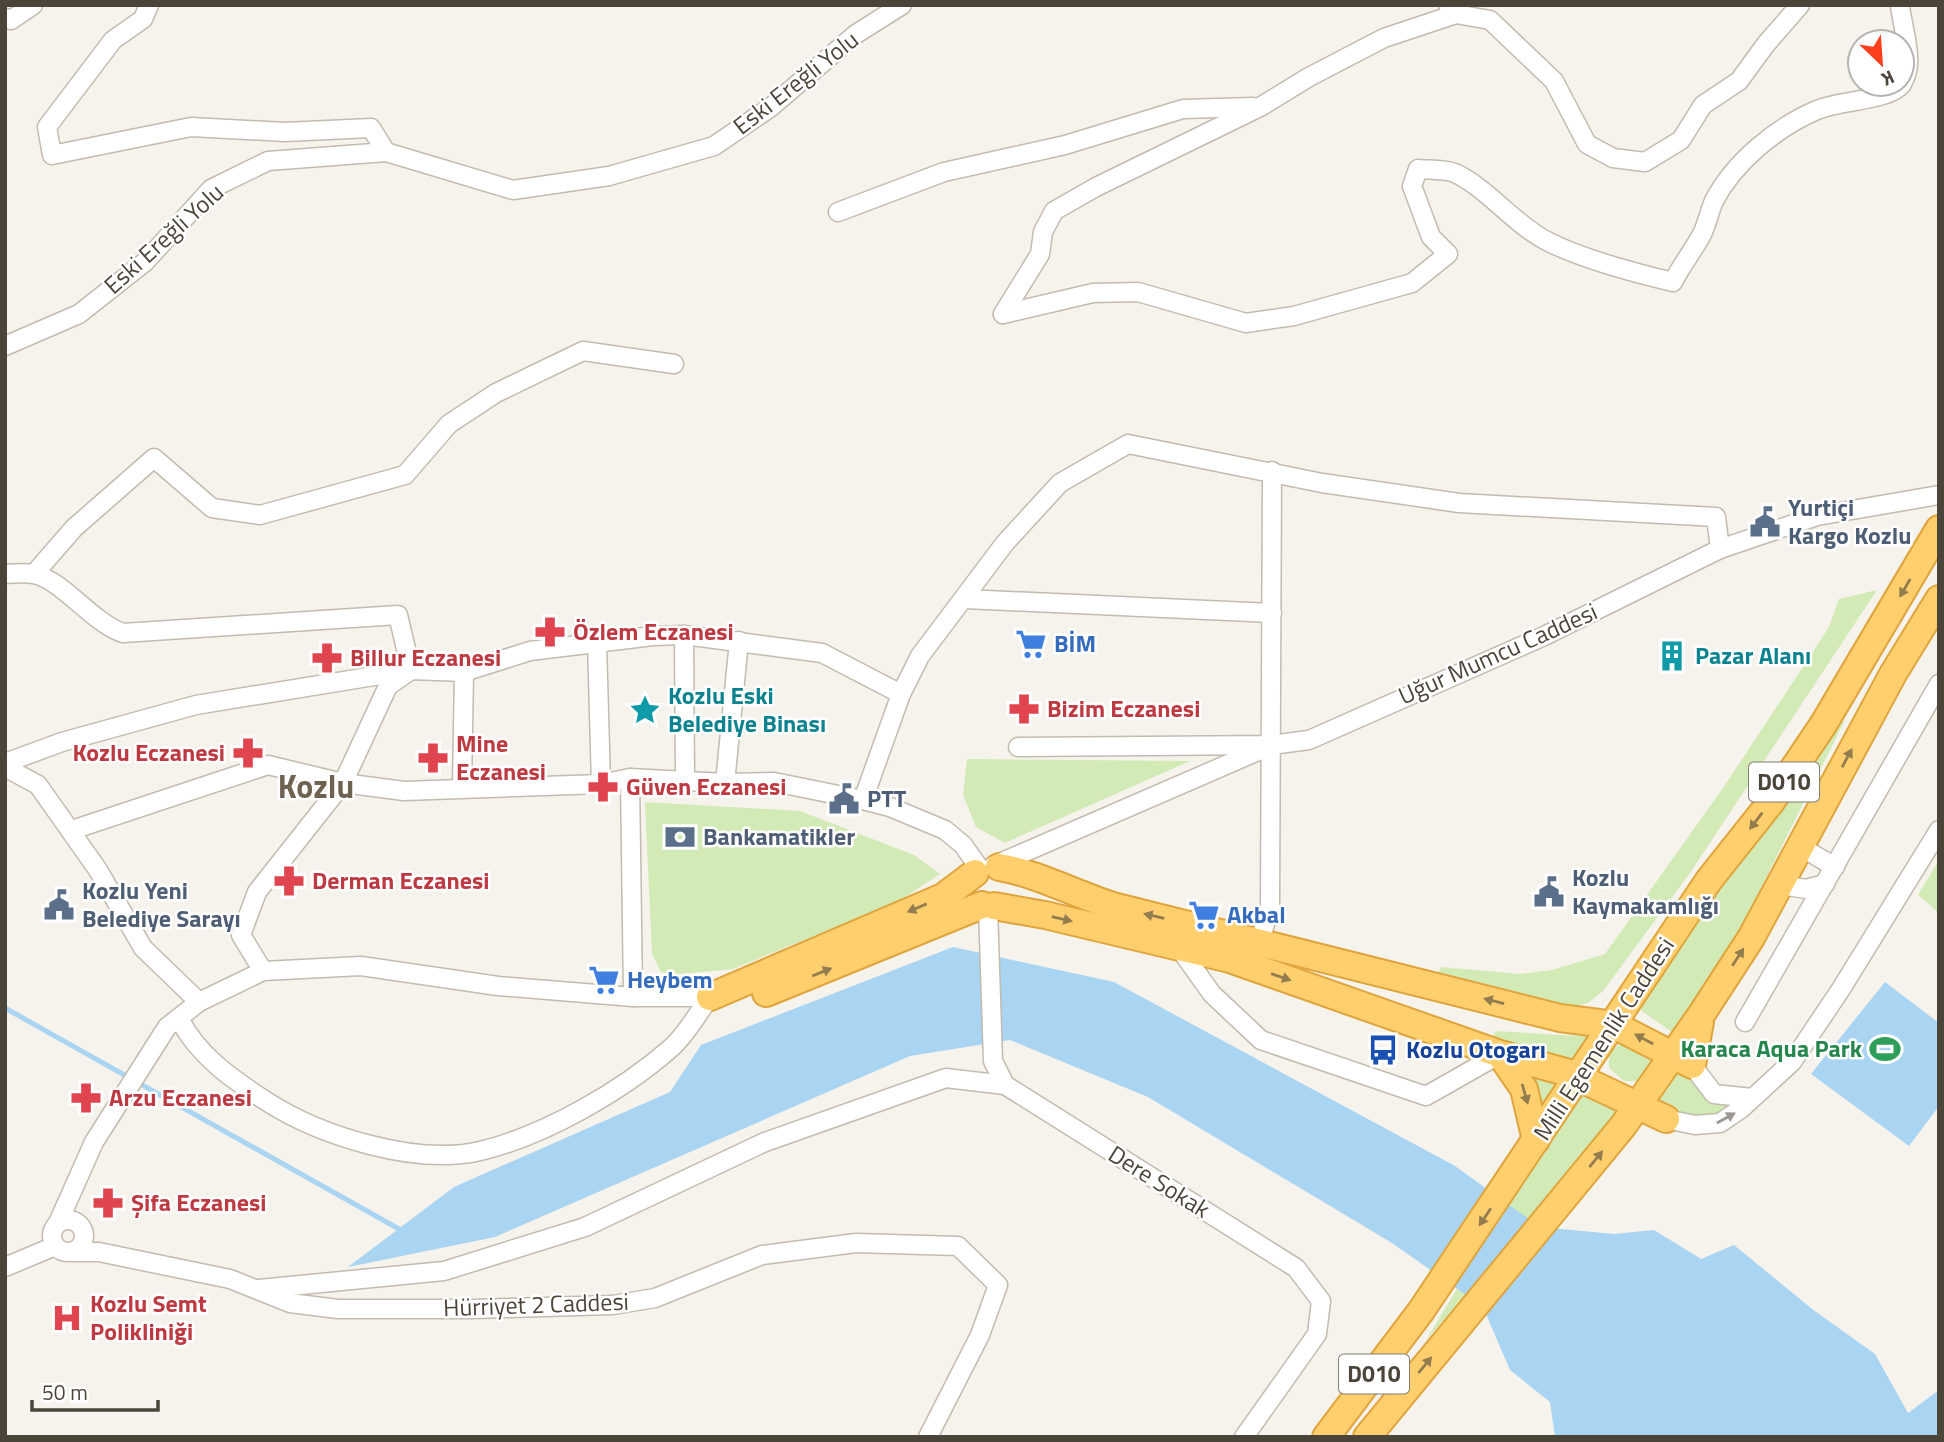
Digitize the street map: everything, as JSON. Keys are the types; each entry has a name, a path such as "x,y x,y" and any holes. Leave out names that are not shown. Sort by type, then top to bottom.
{"highway":[{"name":"Milli Egemenlik Caddesi","path":"1326,1437 1422,1311 1709,880 1771,802 1823,726 1939,529"},
{"name":"D010","path":"1367,1437 1623,1126 1638,1104 1682,1060 1701,1014 1781,884 1893,674 1939,599"},
{"path":"710,997 729,1000 757,996 1006,900 1011,888 1009,876 987,869"},
{"path":"987,869 971,890 988,906 1177,945 1230,959 1500,1054 1580,1077 1666,1119"},
{"path":"710,997 943,897 987,869 1027,872 1065,890 1113,906 1560,1018 1614,1025 1682,1060"},
{"path":"1560,1018 1594,1014 1629,1000"},
{"path":"1500,1054 1524,1090 1530,1151"},
{"path":"1623,1126 1666,1119"}],"street":[{"path":"5,18 11,20 33,5"},
{"path":"149,5 143,19 113,40 47,127 52,155 191,127 285,132 371,128 386,152"},
{"name":"Eski Ereğli Yolu","path":"5,346 79,314 145,262 211,189 268,161 386,152 513,190 622,172 714,146 771,107 856,34 902,5"},
{"path":"1800,5 1766,44 1739,82 1703,105 1681,140 1646,162 1614,158 1587,144 1554,80 1490,20 1451,10 1384,38 1309,76 1260,107 1109,180 1054,211 1043,232 1040,254 1003,314 1093,293 1138,292 1246,323 1294,316 1412,283 1448,254 1431,237 1412,186 1418,169 1452,172 1473,184 1501,210 1546,241 1641,274 1673,282 1702,234 1714,201 1754,151 1792,122 1817,109 1844,100 1875,98"},
{"path":"1900,5 1903,28"},
{"path":"838,212 944,172 1065,145 1183,109 1260,107"},
{"path":"34,574 74,528 154,458 212,508 260,515 405,475 449,424 496,393 583,351 674,364"},
{"path":"863,800 901,694 920,656 1005,543 1060,483 1128,444 1322,483 1459,503 1716,517 1720,549"},
{"path":"1260,941 1270,907 1272,471"},
{"name":"Uğur Mumcu Caddesi","path":"1271,745 1309,740 1542,637 1720,549 1817,516 1939,495"},
{"path":"5,574 34,574 64,592 107,628 123,634 398,615 411,670"},
{"path":"965,599 1272,613"},
{"path":"5,765 62,742 196,705 411,670 464,672 530,651 684,635 822,653 901,694"},
{"path":"684,635 685,779"},
{"path":"725,783 739,641"},
{"path":"597,642 601,784"},
{"path":"263,971 241,935 257,892 342,783 388,686 411,670"},
{"path":"463,787 464,672"},
{"path":"1745,1021 1939,684"},
{"path":"1018,747 1271,745"},
{"path":"72,830 268,765 342,783 404,791 601,784 630,778 725,783 774,782 890,807 945,830 987,869 1271,745"},
{"path":"5,765 38,785 72,830 142,948 199,1002"},
{"path":"630,778 633,996"},
{"path":"1666,1119 1695,1125 1720,1123 1792,1062 1841,989 1939,830"},
{"path":"1801,847 1835,867"},
{"path":"1781,884 1806,889 1825,884"},
{"path":"988,906 993,1061 1005,1085"},
{"path":"1177,945 1212,994 1261,1040 1426,1096 1500,1054"},
{"path":"71,1199 83,1231 82,1245 73,1252 63,1252 55,1246 52,1231 71,1199 94,1142 173,1022 199,1002 263,971 361,966 498,986 633,996 710,997"},
{"path":"173,1022 185,1030 230,1078 285,1113 351,1141 428,1153 479,1151 558,1122 631,1078 673,1046 710,997"},
{"path":"1682,1060 1714,1094 1752,1098"},
{"path":"258,1289 444,1271 585,1227 765,1142 946,1078 1005,1085"},
{"name":"Dere Sokak","path":"1005,1085 1296,1268 1321,1301 1317,1334 1244,1437"},
{"path":"58,1223 73,1220 99,1252"},
{"name":"Hürriyet 2 Caddesi","path":"73,1252 99,1252 230,1279 290,1303 338,1308 613,1305 655,1297 762,1255 856,1243 958,1246 998,1285 980,1335 928,1437"},
{"path":"5,1267 55,1246"}],"green space":[{"path":"1877,590 1690,873 1603,991 1588,1003 1570,1008 1436,977 1441,967 1520,974 1552,970 1605,954 1723,788 1799,673 1829,627 1839,599"},
{"path":"1846,718 1723,964 1679,1037 1636,1007 1807,766"},
{"path":"967,759 1190,761 1005,843 976,827 963,795"},
{"path":"645,802 800,811 914,855 940,874 899,901 733,969 669,975 660,971 652,953"},
{"path":"1939,860 1939,913 1918,895"},
{"path":"1495,1031 1591,1035 1577,1060 1493,1039"},
{"path":"1622,1041 1650,1057 1650,1065 1637,1081 1624,1081 1609,1068 1609,1055"},
{"path":"1524,1068 1566,1083 1535,1117"},
{"path":"1680,1070 1698,1086 1738,1106 1706,1118 1686,1115 1654,1103"},
{"path":"1579,1087 1622,1116 1426,1340"}],"water":[{"path":"953,947 1114,982 1455,1166 1540,1227 1614,1234 1654,1230 1701,1259 1734,1245 1812,1309 1875,1354 1908,1413 1939,1390 1939,1437 1555,1437 1550,1402 1510,1370 1483,1307 1392,1243 1148,1097 1010,1040 910,1056 495,1237 348,1267 454,1187 670,1092 701,1045"},
{"name":"Karaca Aqua Park","path":"1885,982 1939,1023 1939,1106 1909,1146 1811,1074"}],"waterway":[{"path":"5,1008 399,1229"}],"place":[{"name":"Yurtiçi Kargo Kozlu","path":"1765,522"},
{"name":"Özlem Eczanesi","path":"550,632"},
{"name":"BİM","path":"1031,644"},
{"name":"Pazar Alanı","path":"1672,656"},
{"name":"Billur Eczanesi","path":"327,658"},
{"name":"Bizim Eczanesi","path":"1024,709"},
{"name":"Kozlu Eski Belediye Binası","path":"645,710"},
{"name":"Kozlu Eczanesi","path":"248,753"},
{"name":"Mine Eczanesi","path":"433,758"},
{"name":"Güven Eczanesi","path":"603,787"},
{"name":"PTT","path":"844,799"},
{"name":"Bankamatikler","path":"680,837"},
{"name":"Derman Eczanesi","path":"289,881"},
{"name":"Kozlu Kaymakamlığı","path":"1549,892"},
{"name":"Kozlu Yeni Belediye Sarayı","path":"59,905"},
{"name":"Akbal","path":"1204,915"},
{"name":"Heybem","path":"604,980"},
{"name":"Karaca Aqua Park","path":"1885,1049"},
{"name":"Kozlu Otogarı","path":"1383,1050"},
{"name":"Arzu Eczanesi","path":"86,1098"},
{"name":"Şifa Eczanesi","path":"108,1203"},
{"name":"Kozlu Semt Polikliniği","path":"67,1318"}],"district":[{"name":"Kozlu","path":"316,787"}]}
